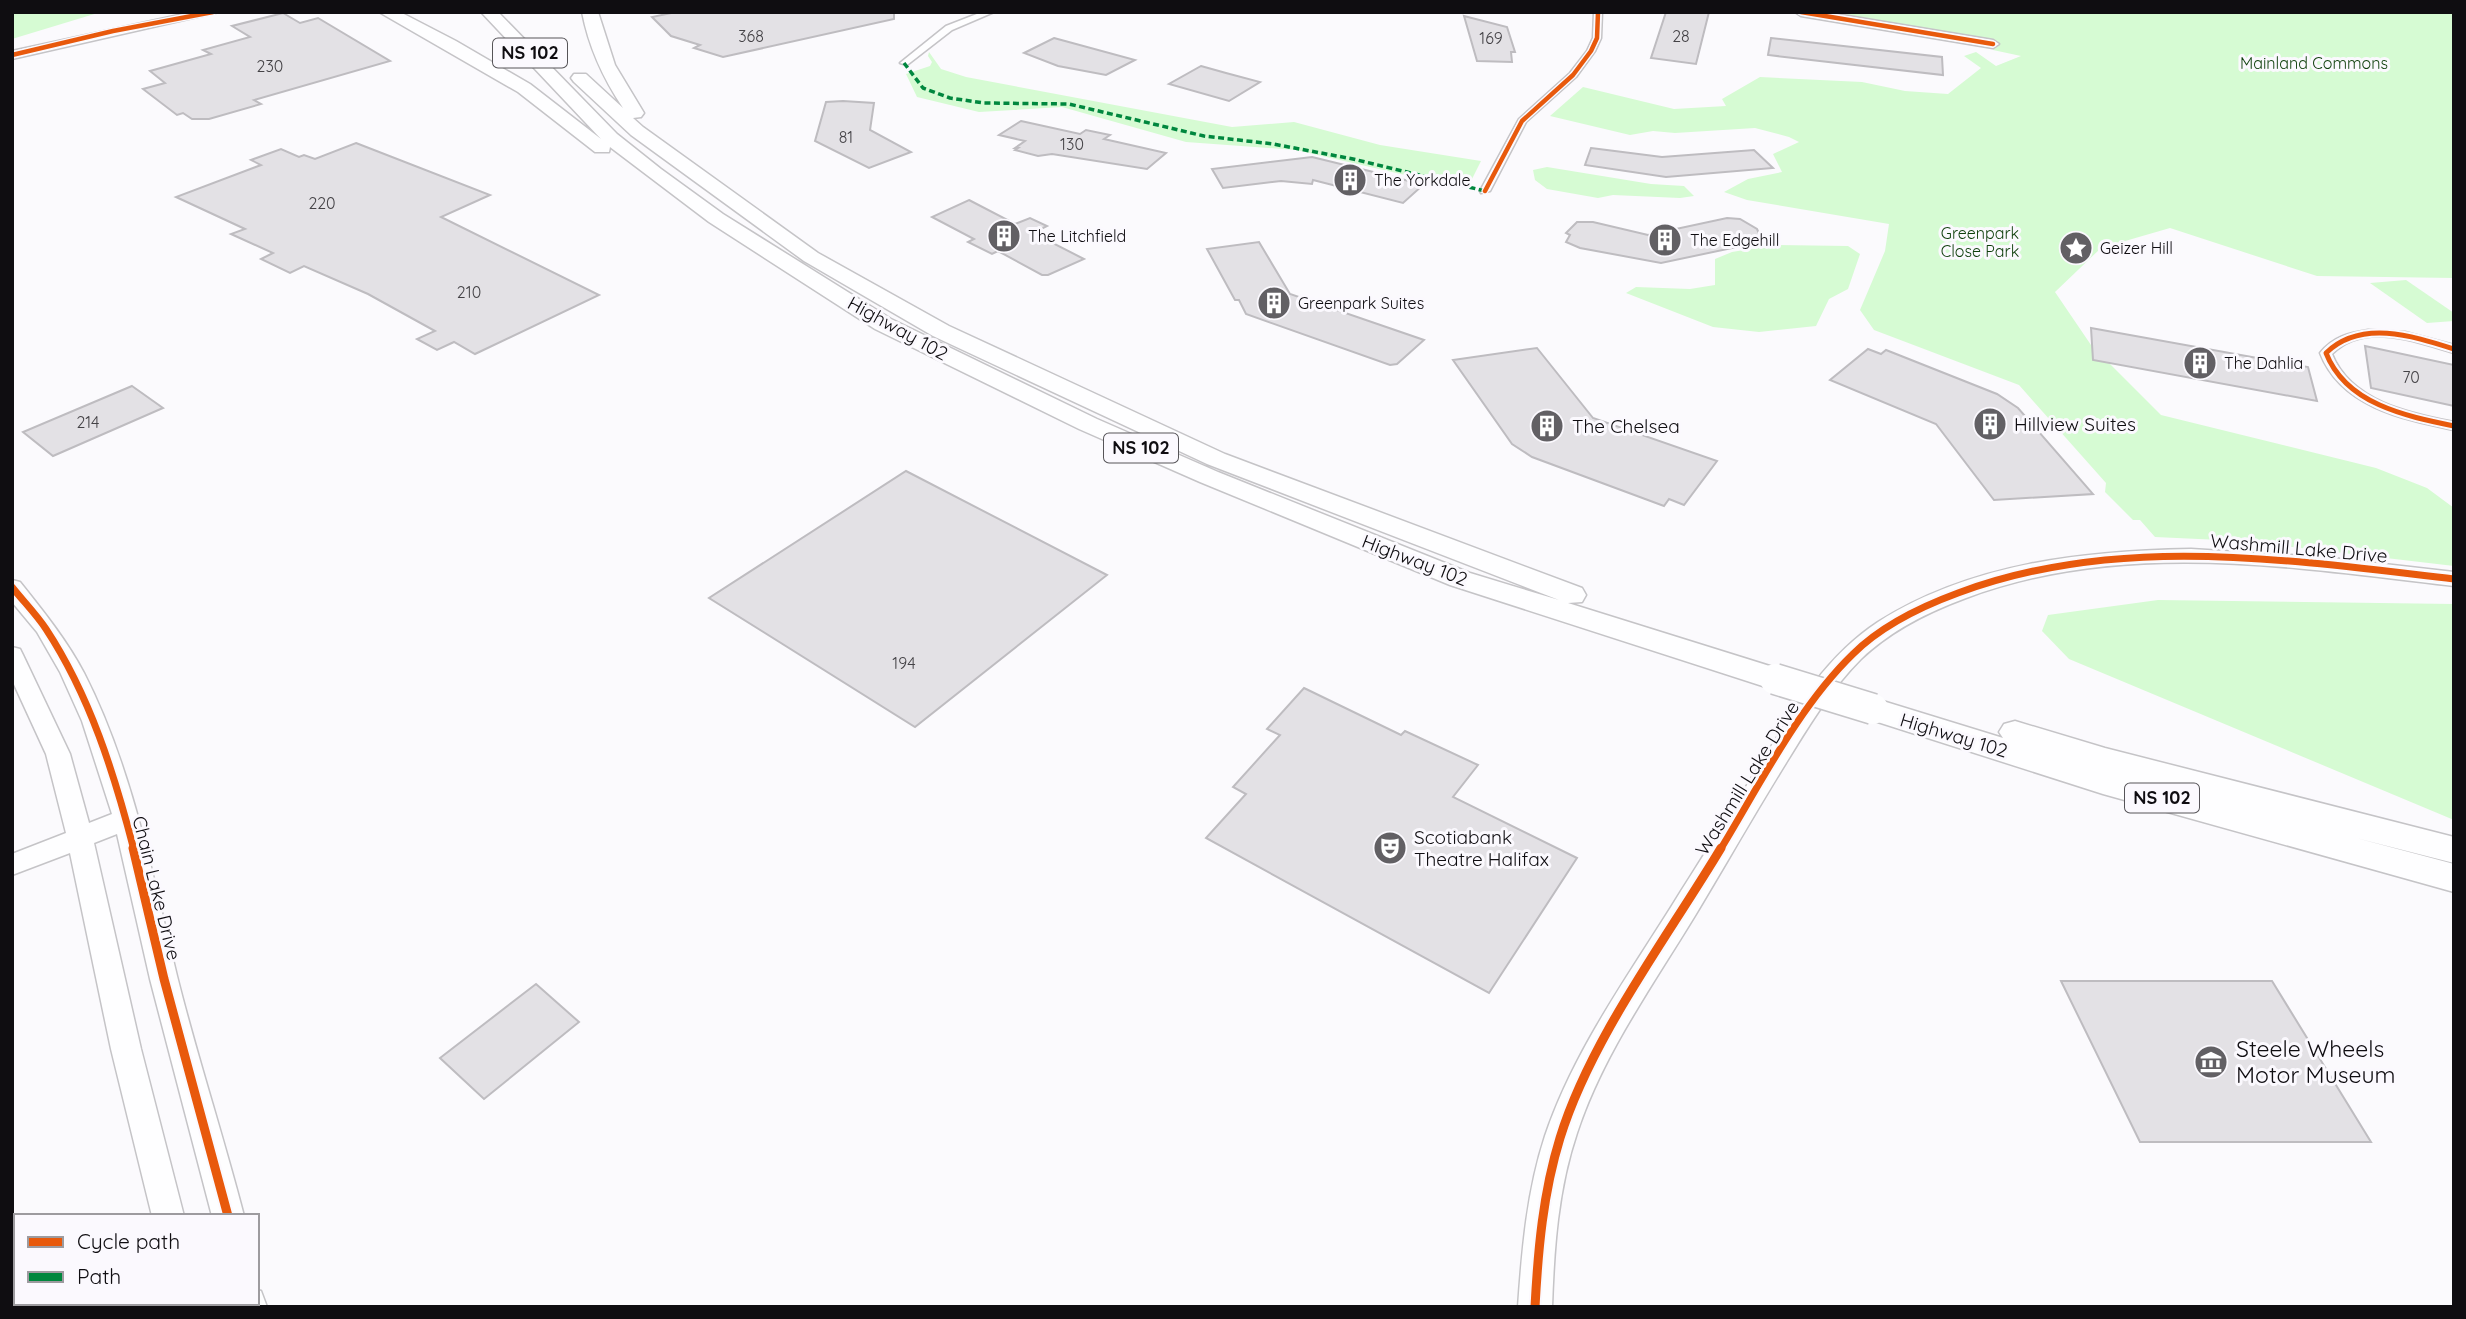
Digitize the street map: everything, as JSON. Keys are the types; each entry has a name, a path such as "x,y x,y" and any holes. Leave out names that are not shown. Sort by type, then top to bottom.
{"highway":[{"path":"387,12 450,44 524,88 689,212 884,324"},
{"name":"Highway 102","path":"489,12 611,138 716,218 884,324 1100,430 1460,579 1877,701 2103,782 2454,878"},
{"name":"NS 102","path":"511,12 529,29"},
{"path":"590,12 594,37 613,80 641,123 670,149 811,257"},
{"name":"Highway 102","path":"566,64 637,131 811,257 941,331 1216,458 1625,615 1781,671"},
{"name":"Highway 102","path":"1877,701 2454,850"}],"street":[{"path":"12,48 163,12"},
{"path":"12,55 113,31 213,12"},
{"path":"904,63 949,29 990,12"},
{"path":"1485,191 1522,121 1573,75 1591,51 1597,38 1598,12"},
{"path":"1801,12 1993,44"},
{"path":"2454,349 2404,336 2374,333 2349,335 2333,342 2326,353 2328,366 2341,382 2363,397 2392,410 2454,426"},
{"name":"Washmill Lake Drive","path":"1535,1307 1537,1259 1546,1188 1568,1114 1601,1044 1795,729 1846,661 1878,634 1912,613 1960,590 2043,567 2105,558 2155,554 2246,557 2454,579"},
{"name":"Chain Lake Drive","path":"12,586 65,659 102,743 227,1214"},
{"path":"12,655 58,754 80,838 126,1049 167,1214"},
{"path":"12,865 124,820"}],"green space":[{"path":"12,12 101,12 12,39"},
{"path":"1820,12 2454,12 2454,278 2317,276 2170,228 2101,248 2055,292 2091,345 2161,415 2376,468 2427,488 2454,508 2454,566 2242,541 2155,537 2140,520 2133,520 2105,492 2106,483 2019,385 1874,330 1860,310 1885,251 1889,224 1747,200 1724,192 1748,179 1782,172 1773,154 1799,142 1755,128 1675,133 1653,131 1630,135 1550,116 1583,87 1674,109 1726,106 1722,99 1760,77 1862,82 1905,91 1948,94 1981,68 1964,56 1976,52 1996,66 2021,56 1993,50 1998,41"},
{"path":"929,52 941,69 966,77 1232,127 1294,122 1380,145 1481,161 1472,179 1459,185 1296,150 1186,142 1062,107 979,112 917,97 906,74 930,66 932,62 928,56"},
{"path":"1547,167 1651,184 1684,186 1694,196 1680,198 1613,195 1598,198 1547,189 1535,180 1533,170"},
{"path":"1774,245 1848,246 1860,254 1848,289 1829,299 1816,326 1759,332 1713,327 1626,293 1636,287 1690,289 1715,285 1715,259 1732,252"},
{"path":"2406,280 2454,313 2454,321 2427,323 2370,283"},
{"path":"2158,600 2454,604 2454,820 2069,659 2042,631 2048,615"}],"building":[{"path":"676,12 894,12 894,19 723,57 694,48 700,45 671,36 652,17"},
{"path":"1666,12 1709,12 1696,64 1651,58"},
{"path":"283,13 300,23 318,18 390,61 254,100 261,104 209,119 192,119 183,113 177,115 143,89 165,83 150,71 211,54 203,50 250,37 232,26"},
{"path":"1464,16 1507,27 1515,52 1511,52 1512,62 1477,61"},
{"path":"1054,38 1135,60 1106,75 1058,66 1024,53"},
{"path":"1771,38 1942,57 1943,75 1768,55"},
{"path":"1201,66 1260,82 1229,101 1169,84"},
{"path":"826,102 874,103 870,130 911,152 869,168 815,141"},
{"path":"1021,121 1080,134 1086,130 1110,135 1104,139 1166,153 1147,169 1052,154 1038,156 1015,150 1025,141 999,135"},
{"path":"356,143 490,195 441,217 599,295 475,354 454,342 437,350 417,339 435,331 368,294 304,266 290,273 261,259 273,253 231,234 245,229 176,197 261,165 251,160 281,149 299,157 304,155 315,159"},
{"path":"1591,148 1662,157 1754,150 1773,168 1666,177 1585,165"},
{"name":"The Yorkdale","path":"1312,157 1423,185 1403,203 1313,180 1312,184 1281,181 1223,188 1212,169"},
{"name":"The Litchfield","path":"969,200 1015,224 1030,218 1047,226 1033,233 1084,259 1048,275 1042,275 998,251 992,254 968,242 974,239 932,217"},
{"name":"The Edgehill","path":"1727,218 1740,219 1757,229 1764,245 1751,244 1661,263 1580,248 1566,242 1570,235 1566,233 1577,222 1593,222 1648,235"},
{"name":"Greenpark Suites","path":"1259,242 1290,294 1424,340 1397,364 1390,365 1246,314 1239,300 1235,300 1207,249"},
{"name":"The Dahlia","path":"2091,328 2308,367 2317,401 2093,360"},
{"path":"2365,346 2454,365 2454,406 2371,388"},
{"name":"The Chelsea","path":"1537,348 1593,418 1717,461 1684,505 1669,499 1664,506 1532,457 1512,444 1453,360"},
{"name":"Hillview Suites","path":"1868,349 1881,354 1886,350 1997,394 2018,408 2093,494 1994,500 1936,424 1830,380"},
{"path":"132,386 163,408 53,456 23,432"},
{"path":"906,471 1107,575 915,727 709,598"},
{"name":"Scotiabank Theatre Halifax","path":"1304,688 1401,735 1405,731 1478,765 1453,797 1577,858 1489,993 1206,838 1246,794 1233,787 1280,735 1267,729"},
{"name":"Steele Wheels Motor Museum","path":"2061,981 2272,981 2371,1142 2140,1142"},
{"path":"536,984 579,1022 484,1099 440,1058"}],"marked path":[{"path":"904,63 923,88 950,98 984,103 1069,104 1204,136 1273,144 1353,159 1485,191"}],"cycle path":[{"path":"12,55 113,31 213,12"},
{"path":"1485,191 1522,121 1573,75 1591,51 1597,38 1598,12"},
{"path":"1801,12 1993,44"},
{"path":"2454,349 2405,336 2368,333 2337,342 2326,353 2332,370 2344,384 2360,395 2398,412 2454,426"},
{"path":"1535,1307 1540,1233 1548,1184 1560,1135 1593,1059 1790,736 1832,677 1864,644 1886,628 1934,602 1996,579 2060,564 2125,557 2191,555 2323,564 2454,579"},
{"path":"12,587 45,627 72,672 94,721 112,772 228,1214"}],"place":[{"name":"The Yorkdale","path":"1350,180"},
{"name":"The Litchfield","path":"1004,236"},
{"name":"The Edgehill","path":"1665,240"},
{"name":"Geizer Hill","path":"2076,248"},
{"name":"Greenpark Suites","path":"1274,303"},
{"name":"The Dahlia","path":"2200,363"},
{"name":"Hillview Suites","path":"1990,424"},
{"name":"The Chelsea","path":"1547,426"},
{"name":"Scotiabank Theatre Halifax","path":"1390,848"},
{"name":"Steele Wheels Motor Museum","path":"2211,1062"}],"park label":[{"name":"Mainland Commons","path":"2314,63"},
{"name":"Greenpark Close Park","path":"1980,242"}]}
